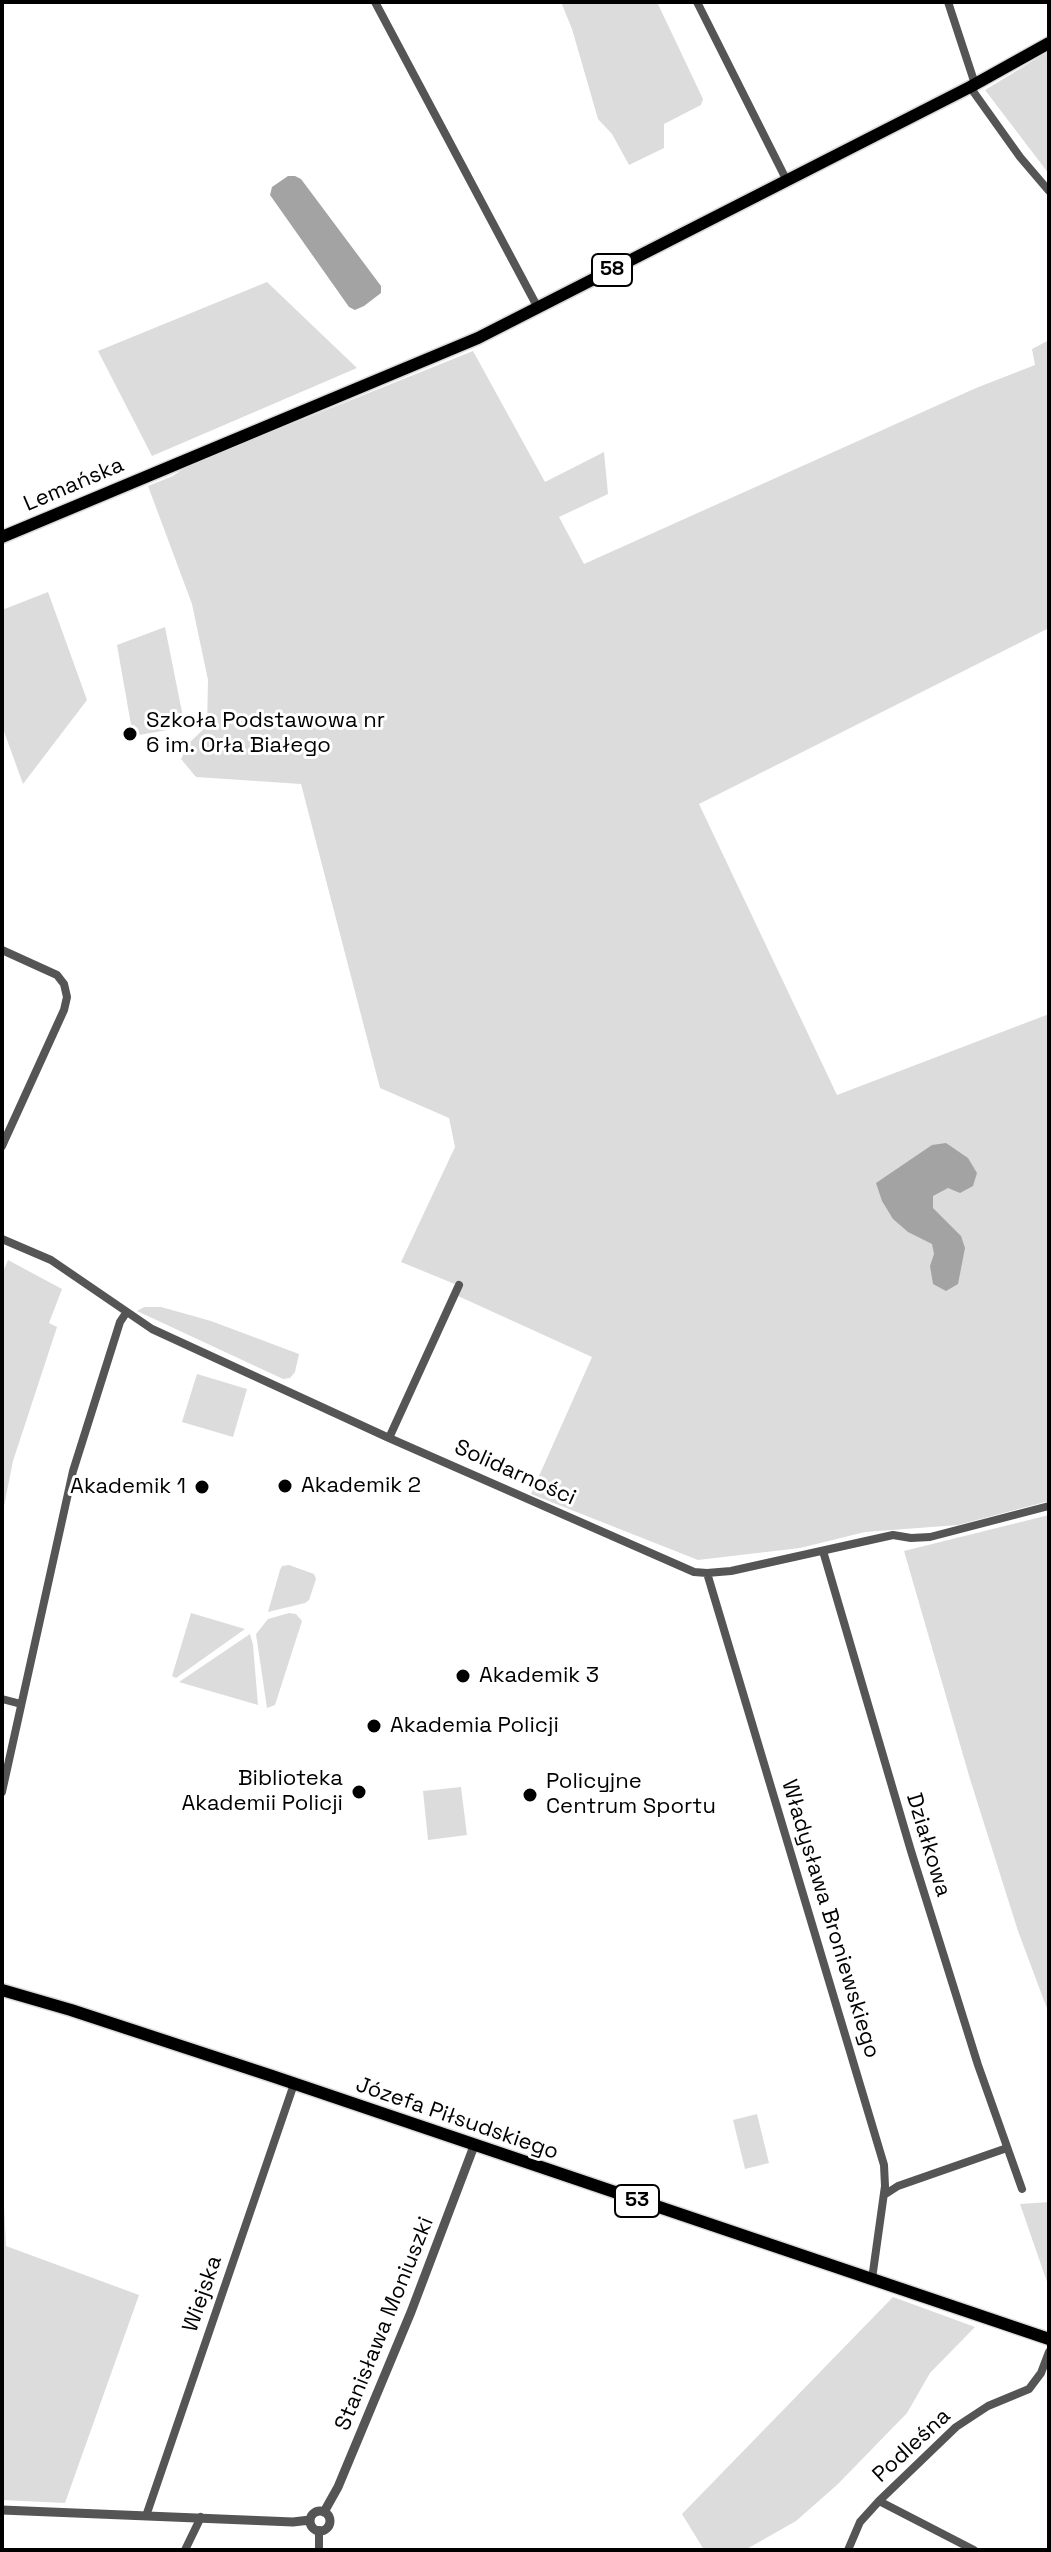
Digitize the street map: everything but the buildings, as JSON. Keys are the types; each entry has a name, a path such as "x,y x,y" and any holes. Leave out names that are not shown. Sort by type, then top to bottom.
{"main road":[{"name":"58","path":"538,308 973,86 1049,43"},
{"name":"Lemańska","path":"2,537 443,354 538,308"},
{"name":"Józefa Piłsudskiego","path":"2,1990 294,2084 1049,2339"}],"street":[{"path":"375,2 538,308"},
{"path":"697,2 787,181"},
{"path":"948,2 973,86 1020,157 1049,191"},
{"path":"2,950 57,975 64,984 67,997 64,1010 2,1146"},
{"path":"2,1251 4,1239"},
{"name":"Solidarności","path":"4,1239 51,1260 152,1329 389,1438 694,1572 731,1571 893,1535 930,1537 1049,1506"},
{"path":"389,1438 459,1285"},
{"path":"2,1792 73,1471 120,1322 126,1313"},
{"name":"Działkowa","path":"823,1551 915,1866 978,2065 1022,2189"},
{"name":"Władysława Broniewskiego","path":"707,1573 884,2165 884,2195 872,2279"},
{"path":"2,1699 21,1704"},
{"name":"Wiejska","path":"146,2516 294,2084"},
{"name":"Stanisława Moniuszki","path":"324,2512 338,2487 411,2312 474,2146"},
{"path":"884,2195 898,2186 1007,2148"},
{"name":"Podleśna","path":"848,2550 860,2522 879,2501 964,2421 988,2406 1029,2389 1041,2373 1049,2352"},
{"path":"879,2501 974,2550"},
{"path":"2,2510 293,2522 310,2520"},
{"path":"315,2512 324,2512 329,2516 326,2529 314,2528 310,2520 315,2512"},
{"path":"185,2550 201,2517"},
{"path":"319,2530 319,2550"}],"shaded area":[{"path":"561,2 657,2 703,99 701,105 664,124 664,148 629,165 612,134 598,119"},
{"path":"1049,51 1049,174 985,90"},
{"path":"288,176 301,179 381,286 381,293 364,306 355,310 349,307 270,195 272,187"},
{"path":"267,282 357,368 152,456 98,351"},
{"path":"1049,340 1049,628 699,804 837,1095 1049,1014 1049,1501 958,1525 865,1532 800,1548 698,1560 531,1494 592,1357 458,1296 462,1287 401,1262 455,1147 449,1118 380,1088 301,784 196,777 181,759 190,742 207,726 208,680 192,604 148,486 173,476 187,466 473,351 545,482 604,452 608,494 559,517 584,564 976,388 1035,365 1032,349"},
{"path":"48,592 87,700 23,784 2,726 2,610"},
{"path":"165,627 185,727 133,736 117,645"},
{"path":"946,1143 968,1158 977,1173 973,1186 960,1193 948,1188 933,1196 933,1208 961,1236 965,1248 958,1284 946,1291 933,1284 930,1266 934,1254 932,1244 908,1232 893,1219 876,1183 932,1145"},
{"path":"8,1260 62,1289 49,1323 57,1327 13,1461 2,1516 2,1274"},
{"path":"144,1307 161,1307 211,1321 299,1354 295,1372 290,1378 283,1379 137,1311"},
{"path":"197,1374 247,1389 233,1437 182,1422"},
{"path":"1049,1515 1049,2014 1018,1931 970,1779 904,1551"},
{"path":"289,1565 314,1574 316,1579 309,1600 268,1612 280,1570 282,1566"},
{"path":"191,1613 245,1629 176,1678 172,1676"},
{"path":"296,1614 302,1621 275,1705 267,1708 256,1634 268,1619"},
{"path":"250,1634 258,1705 179,1682"},
{"path":"461,1787 467,1835 428,1840 423,1791"},
{"path":"757,2114 769,2163 745,2169 733,2120"},
{"path":"2,2165 6,2246 139,2295 65,2503 2,2500"},
{"path":"1049,2202 1049,2280 1047,2282 1020,2204"},
{"path":"893,2297 975,2327 930,2373 907,2413 838,2484 796,2521 745,2550 704,2550 682,2514"}],"place":[{"name":"Szkoła Podstawowa nr 6 im. Orła Białego","path":"130,734"},
{"name":"Akademik 2","path":"285,1486"},
{"name":"Akademik 1","path":"202,1487"},
{"name":"Akademik 3","path":"463,1676"},
{"name":"Akademia Policji","path":"374,1726"},
{"name":"Biblioteka Akademii Policji","path":"359,1792"},
{"name":"Policyjne Centrum Sportu","path":"530,1795"}]}
